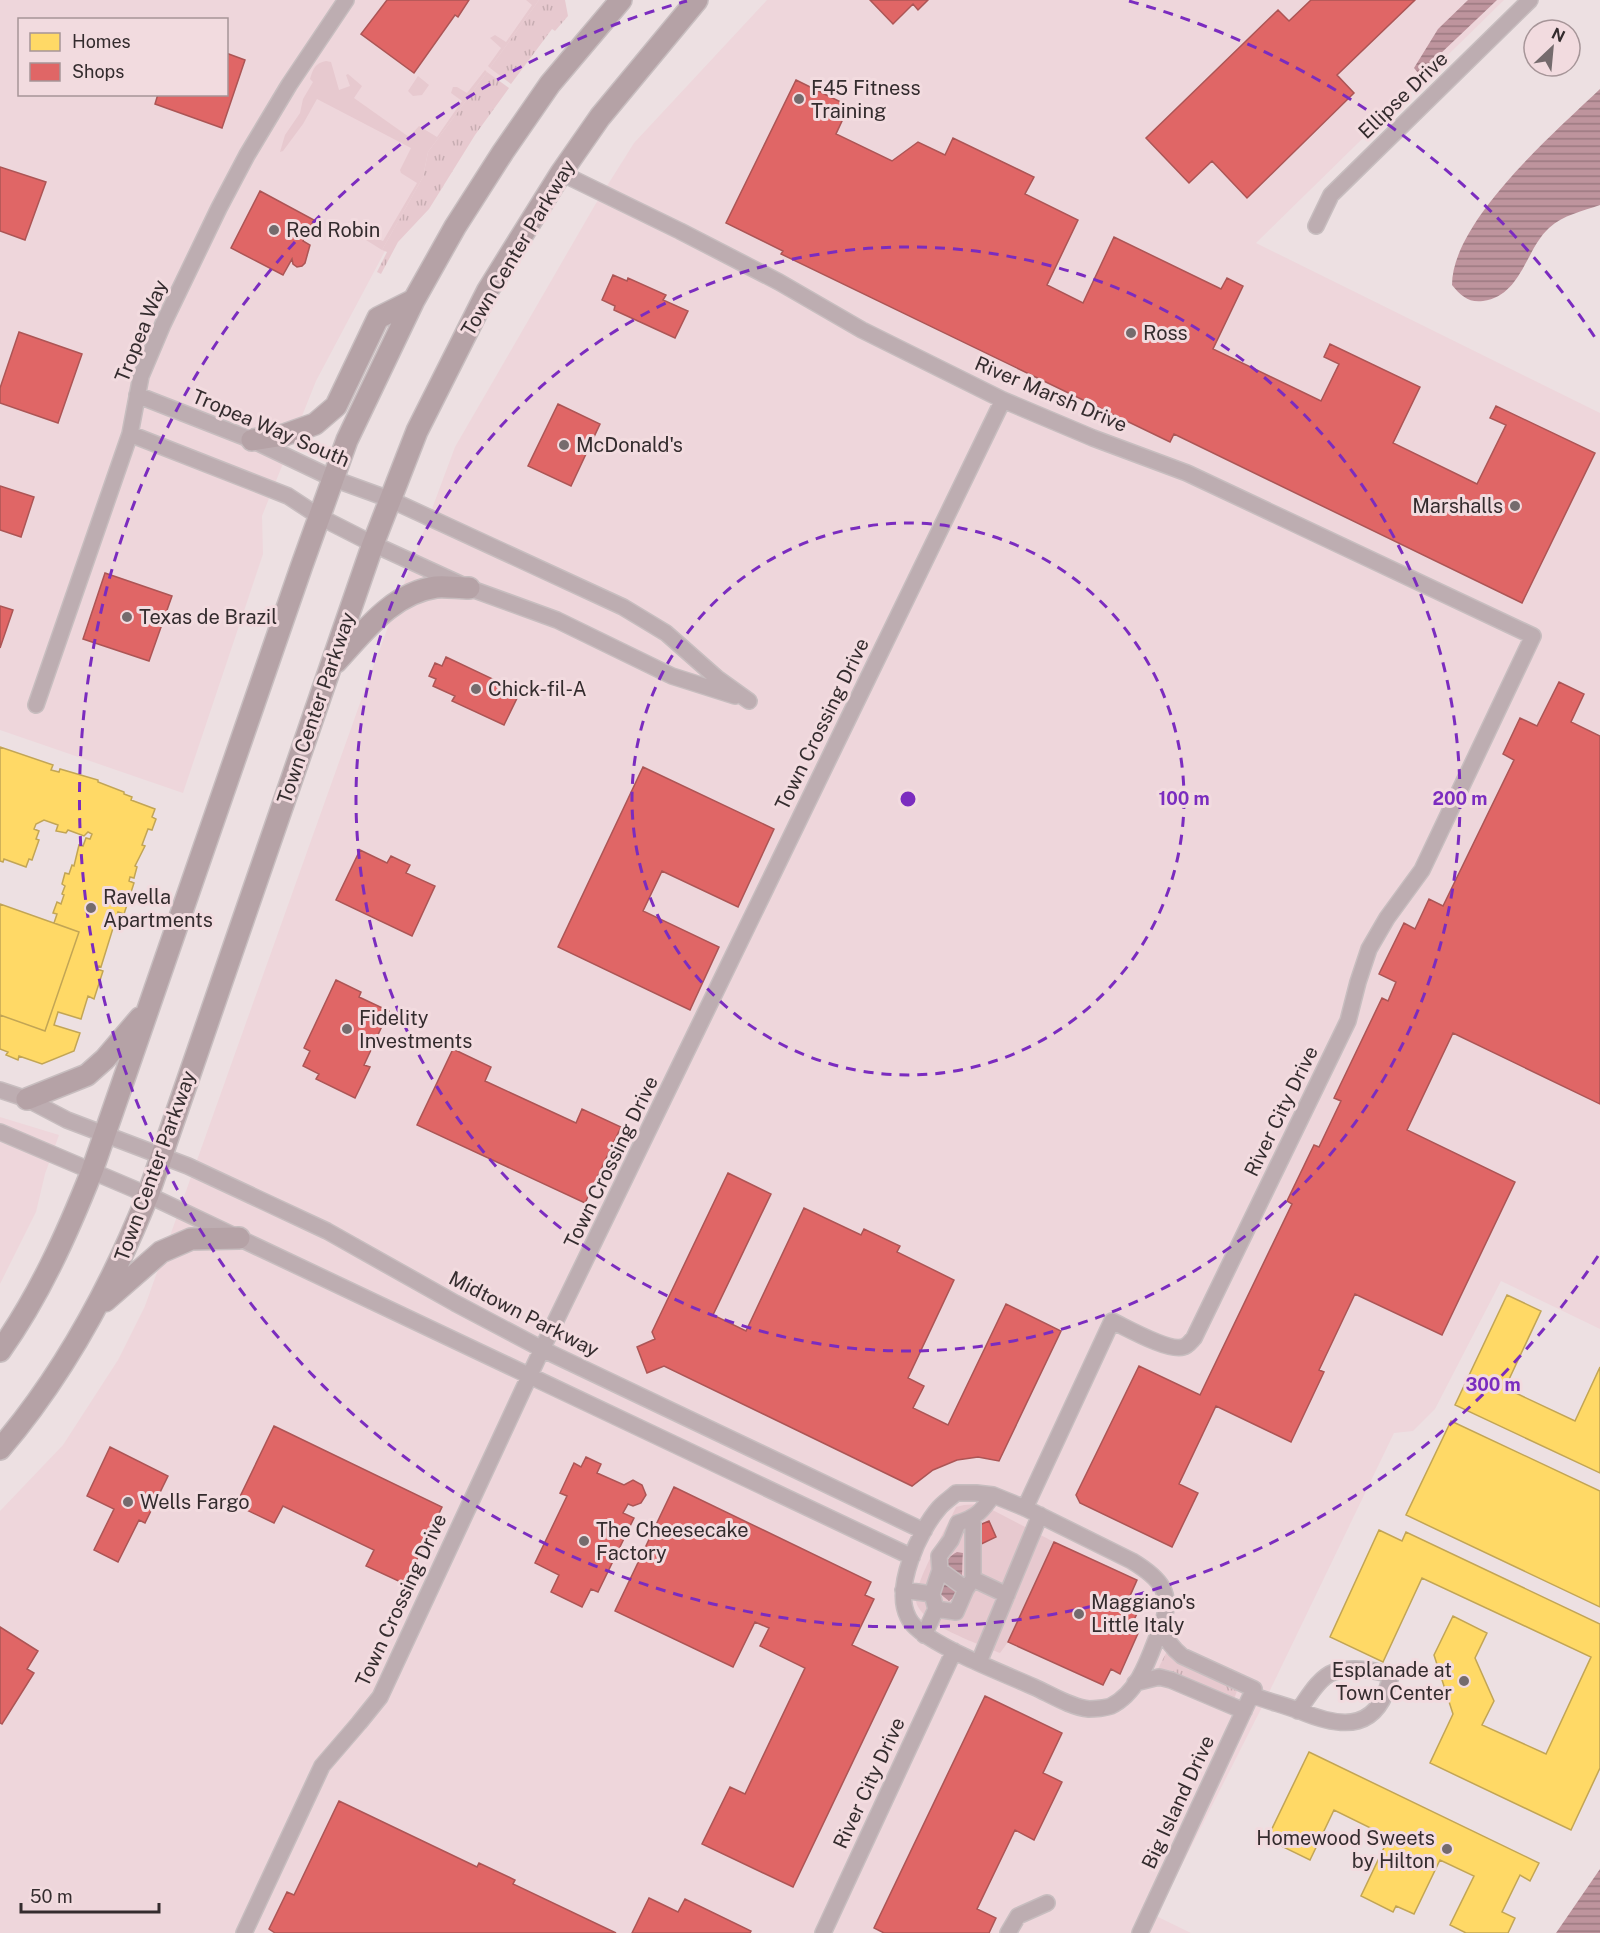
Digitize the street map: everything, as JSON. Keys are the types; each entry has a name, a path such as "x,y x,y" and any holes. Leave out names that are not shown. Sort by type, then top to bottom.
{"main road":[{"path":"0,1351 29,1306 51,1265 92,1171 347,440 414,300 455,227 550,84 621,0"},
{"name":"Town Center Parkway","path":"0,1449 29,1415 56,1376 95,1310 122,1257 148,1195 373,544 417,431 488,290 561,173 600,117 697,0"},
{"path":"252,440 284,435 315,424 336,406 378,318 414,300"},
{"path":"329,669 383,611 411,595 436,587 469,588"},
{"path":"27,1099 87,1075 105,1059 148,1008"},
{"path":"95,1310 161,1252 191,1239 238,1238"}],"street":[{"name":"Tropea Way","path":"36,705 130,434 141,376 163,324 219,208 289,85 346,0"},
{"name":"Ellipse Drive","path":"1317,226 1330,195 1530,0"},
{"name":"River Marsh Drive","path":"561,173 680,231 779,282 862,330 1003,400 1093,438 1187,473 1533,636"},
{"name":"Tropea Way South","path":"137,395 252,440 334,479 389,499 623,607 666,633 717,678 749,701 672,676 557,620 469,588"},
{"name":"Town Crossing Drive","path":"244,1933 322,1766 380,1697 542,1349 1003,400"},
{"path":"130,434 288,496 320,517 373,544 469,588"},
{"name":"River City Drive","path":"1025,1508 1112,1322 1177,1348 1185,1347 1194,1338 1348,1021 1369,949 1387,918 1422,870 1533,636"},
{"name":"Midtown Parkway","path":"0,1090 27,1099 67,1120 162,1155 327,1232 542,1349 924,1531"},
{"path":"0,1132 148,1195 912,1557"},
{"path":"956,1493 976,1493 993,1495 1025,1508 1148,1571 1162,1585 1167,1602 1166,1614 1148,1661 1136,1683 1110,1707 1089,1709 1067,1701 954,1651 924,1635 908,1619 902,1601 904,1581 924,1531 939,1508 956,1493"},
{"path":"924,1635 936,1610 932,1594 940,1570 939,1556 951,1540 958,1523 973,1518 993,1495"},
{"path":"939,1508 958,1523"},
{"path":"979,1662 1040,1515"},
{"path":"936,1610 956,1612 970,1584 973,1518"},
{"path":"940,1570 970,1584 1007,1595"},
{"path":"903,1590 932,1594"},
{"path":"1161,1627 1165,1638 1182,1656 1278,1706 1311,1717 1347,1723 1361,1721 1377,1708 1386,1696 1391,1675 1367,1669 1333,1672 1321,1682 1298,1711"},
{"name":"River City Drive","path":"823,1933 954,1651"},
{"path":"1136,1683 1159,1677 1172,1680 1244,1712"},
{"name":"Big Island Drive","path":"1140,1933 1253,1692"},
{"path":"1008,1933 1018,1916 1047,1903"}],"shaded area":[{"path":"0,0 560,0 466,123 393,236 316,381 262,516 263,554 183,793 0,730"},
{"path":"767,0 1504,0 1256,243 1600,413 1600,1329 1501,1281 1435,1409 1413,1431 1394,1433 1261,1709 1156,1916 1191,1933 0,1933 0,1511 63,1445 118,1360 145,1306 369,678 455,447 595,205 634,143"},
{"path":"1468,0 1497,0 1419,74 1414,68 1438,29"},
{"path":"1600,89 1600,205 1567,217 1549,228 1541,237 1515,281 1496,297 1483,301 1466,298 1452,285 1457,260 1469,233 1509,179"},
{"path":"0,1117 59,1135 45,1174 36,1212 0,1284"},
{"path":"957,1552 963,1553 962,1579 958,1591 949,1601 939,1593 948,1559"},
{"path":"1600,1869 1600,1933 1556,1933"}],"green space":[{"path":"526,0 539,0 490,68 488,66 501,48 490,38 495,35 506,42 532,5"},
{"path":"539,0 565,0 568,16 555,31 552,29 511,84 490,68"},
{"path":"331,62 339,90 350,86 346,75 348,74 362,86 354,98 409,137 419,126 437,137 462,101 451,93 453,87 467,93 485,70 487,72 428,152 423,177 382,250 366,240 370,236 383,241 417,183 400,170 411,148 317,99 303,124 280,152 285,135 300,113 303,99 313,82 310,79 313,69 319,63"},
{"path":"487,72 509,88 475,135 429,209 398,242 381,274 377,272 387,252 382,250 423,177 428,152"},
{"path":"418,76 429,85 422,95 413,96 408,91"},
{"path":"981,1504 1054,1542 1008,1642 1000,1653 939,1626 920,1610 916,1601 925,1569 956,1507"},
{"path":"1167,1651 1177,1660 1237,1691 1234,1699 1169,1670 1158,1669"}],"building: Homes":[{"name":"Ravella Apartments","path":"0,747 53,765 51,770 59,772 60,769 98,780 98,782 124,792 132,797 131,800 155,809 152,817 156,819 152,830 148,829 142,845 145,846 135,866 137,867 134,878 130,877 129,881 134,883 124,914 118,912 101,967 97,969 103,971 94,999 88,996 81,1019 58,1012 54,1025 80,1033 74,1051 42,1064 19,1056 18,1060 6,1055 8,1052 0,1049 0,1015 45,1031 79,932 54,923 57,914 53,913 57,902 61,904 64,895 62,894 65,886 62,884 65,873 69,874 72,865 74,866 79,845 83,846 86,838 90,839 92,834 88,832 84,836 68,830 66,833 56,831 58,825 44,820 36,824 34,829 39,831 36,839 39,840 32,860 29,859 26,867 4,859 3,862 0,861"},
{"path":"0,904 79,932 45,1031 0,1015"},
{"path":"1507,1295 1541,1311 1505,1388 1575,1421 1600,1367 1600,1473 1455,1405"},
{"path":"1451,1421 1600,1491 1600,1607 1406,1515"},
{"name":"Esplanade at Town Center","path":"1379,1530 1402,1541 1406,1532 1600,1624 1600,1768 1571,1830 1430,1763 1453,1714 1434,1655 1453,1616 1487,1633 1475,1658 1494,1701 1482,1725 1546,1754 1591,1657 1422,1578 1383,1662 1330,1637"},
{"name":"Homewood Sweets by Hilton","path":"1309,1752 1539,1863 1530,1881 1520,1875 1502,1912 1515,1918 1508,1933 1466,1933 1450,1925 1474,1876 1440,1860 1414,1914 1396,1906 1393,1912 1361,1896 1389,1837 1334,1810 1310,1860 1267,1839"}],"building: Shops":[{"path":"387,0 469,0 458,17 455,15 414,73 361,34"},
{"path":"870,0 928,0 918,10 913,4 893,24"},
{"path":"1311,0 1415,0 1337,75 1354,93 1247,198 1212,161 1189,183 1146,138 1278,10 1289,21"},
{"path":"228,54 245,60 222,128 155,104 157,96 228,96"},
{"path":"796,80 849,106 836,134 892,161 918,142 945,155 953,138 1034,177 1025,194 1078,220 1047,285 1083,303 1114,237 1221,289 1227,278 1243,286 1213,349 1321,401 1339,364 1324,357 1330,344 1420,387 1393,443 1477,484 1506,425 1490,418 1496,406 1595,453 1522,603 1174,434 1170,442 781,254 783,251 726,223"},
{"path":"0,167 46,182 25,240 0,231"},
{"name":"Red Robin","path":"260,191 314,220 303,241 310,245 305,263 297,267 293,264 292,259 283,275 231,248"},
{"path":"613,275 627,281 628,278 666,295 663,300 688,311 675,338 614,310 615,306 602,300"},
{"path":"19,332 82,354 58,423 0,403 0,388"},
{"name":"McDonald's","path":"558,404 600,424 571,486 528,466"},
{"path":"0,486 34,497 21,537 0,530"},
{"name":"Texas de Brazil","path":"105,573 172,596 149,661 83,639"},
{"path":"0,606 13,610 0,648"},
{"name":"Chick-fil-A","path":"446,657 520,692 504,725 452,701 455,696 433,686 436,679 429,676 435,663 442,666"},
{"path":"1559,682 1584,694 1571,722 1600,736 1600,1104 1453,1033 1407,1130 1515,1182 1442,1335 1355,1294 1319,1370 1324,1372 1291,1442 1216,1406 1179,1484 1198,1493 1172,1547 1080,1503 1076,1495 1139,1366 1200,1395 1292,1204 1287,1201 1314,1145 1319,1147 1341,1101 1334,1098 1382,998 1388,1001 1396,982 1379,974 1404,923 1415,929 1429,899 1443,906 1514,760 1503,754 1520,718 1537,726"},
{"path":"643,767 774,829 738,907 662,871 643,911 719,947 690,1010 558,947"},
{"path":"360,850 387,863 391,856 410,865 406,873 435,886 412,936 336,900"},
{"name":"Fidelity Investments","path":"336,980 361,992 359,997 389,1011 364,1065 370,1067 355,1098 316,1079 319,1074 303,1066 310,1051 304,1048"},
{"path":"453,1049 491,1067 485,1081 576,1123 582,1109 621,1127 585,1203 417,1125"},
{"path":"728,1173 771,1194 713,1315 746,1331 804,1208 861,1235 864,1229 900,1246 897,1252 954,1280 908,1378 924,1386 913,1408 948,1425 1006,1304 1061,1331 999,1461 978,1457 957,1460 933,1470 912,1486 664,1366 647,1373 637,1347 655,1339 652,1332"},
{"path":"274,1426 442,1507 405,1584 366,1566 374,1550 283,1506 274,1523 236,1505"},
{"name":"Wells Fargo","path":"110,1447 168,1476 145,1523 139,1520 118,1562 94,1550 114,1509 87,1496"},
{"name":"The Cheesecake Factory","path":"586,1457 601,1464 597,1473 624,1485 633,1480 642,1485 646,1495 641,1503 633,1506 628,1504 623,1513 634,1518 598,1592 591,1589 582,1607 551,1592 559,1575 535,1563 567,1496 560,1493 574,1463 581,1467"},
{"path":"674,1487 871,1582 865,1595 874,1599 852,1645 898,1667 793,1887 702,1844 730,1787 745,1794 805,1668 760,1646 769,1628 755,1622 733,1667 615,1611"},
{"path":"989,1521 996,1537 973,1548 965,1531"},
{"name":"Maggiano's Little Italy","path":"1054,1542 1137,1580 1130,1596 1142,1602 1131,1627 1139,1631 1120,1674 1111,1669 1103,1685 1008,1642"},
{"path":"0,1627 38,1651 27,1669 34,1673 2,1724 0,1723"},
{"path":"985,1696 1062,1733 1043,1773 1062,1782 1034,1840 1015,1830 977,1909 996,1918 989,1933 884,1933 874,1928"},
{"path":"339,1801 477,1867 479,1863 515,1880 513,1884 616,1933 275,1933 269,1929 287,1892 294,1895"},
{"path":"649,1898 678,1912 685,1899 751,1931 750,1933 632,1933"}],"place":[{"name":"F45 Fitness Training","path":"799,99"},
{"name":"Red Robin","path":"274,230"},
{"name":"Ross","path":"1131,333"},
{"name":"McDonald's","path":"564,445"},
{"name":"Marshalls","path":"1515,506"},
{"name":"Texas de Brazil","path":"127,617"},
{"name":"Chick-fil-A","path":"476,689"},
{"name":"Ravella Apartments","path":"91,908"},
{"name":"Fidelity Investments","path":"347,1029"},
{"name":"Wells Fargo","path":"128,1502"},
{"name":"The Cheesecake Factory","path":"584,1541"},
{"name":"Maggiano's Little Italy","path":"1079,1614"},
{"name":"Esplanade at Town Center","path":"1464,1681"},
{"name":"Homewood Sweets by Hilton","path":"1447,1849"}]}
